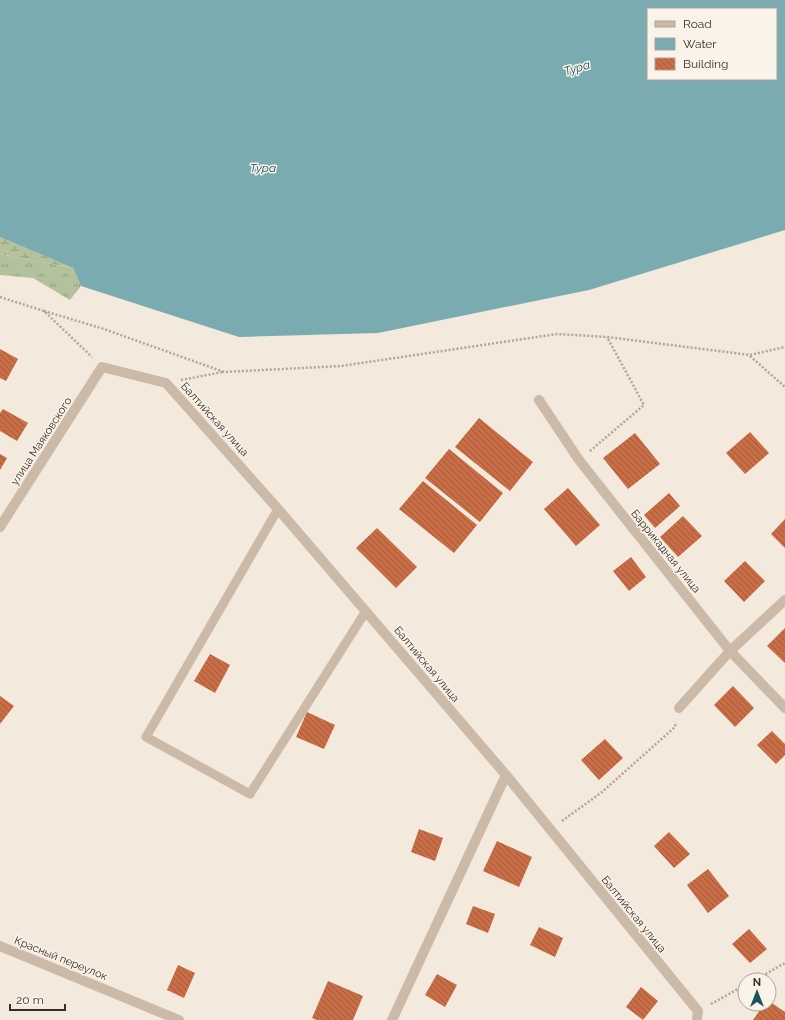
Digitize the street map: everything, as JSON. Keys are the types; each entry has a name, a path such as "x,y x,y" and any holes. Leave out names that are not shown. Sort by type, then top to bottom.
{"street":[{"name":"Балтийская улица","path":"102,367 166,383 278,509 506,775 698,1016"},
{"name":"улица Маяковского","path":"0,527 102,367"},
{"name":"Баррикадная улица","path":"539,400 579,460 730,651 785,708"},
{"path":"679,708 730,651 785,600"},
{"path":"392,1020 506,775"},
{"name":"Красный переулок","path":"0,946 179,1020"}],"lane":[{"path":"278,509 146,737 250,794 366,611"}],"path":[{"path":"0,297 104,329 224,372"},
{"path":"44,311 102,367"},
{"path":"166,383 224,372 341,366 557,334 607,337 750,355 785,347"},
{"path":"579,460 644,405 607,337"},
{"path":"750,355 785,387"},
{"path":"550,829 602,792 675,727 679,708"},
{"path":"769,972 785,963"},
{"path":"698,1016 737,990"}],"green space":[{"path":"0,237 73,268 0,254"},
{"path":"0,254 73,268 81,286 70,300 33,278 0,275"}],"water":[{"name":"Тура","path":"0,0 785,0 785,230 589,290 378,333 239,337 81,286 73,268 0,237"}],"building":[{"path":"0,349 18,359 6,381 0,378"},
{"path":"3,409 28,423 17,441 0,431 0,413"},
{"path":"479,418 533,462 510,491 455,447"},
{"path":"750,432 769,453 745,474 726,453"},
{"path":"635,433 660,464 628,489 603,458"},
{"path":"449,449 503,493 480,522 425,478"},
{"path":"0,454 7,458 0,470"},
{"path":"423,481 477,525 454,553 399,509"},
{"path":"568,488 600,525 576,546 544,509"},
{"path":"669,493 680,506 655,528 644,515"},
{"path":"683,516 702,536 678,557 660,537"},
{"path":"785,519 785,548 771,534"},
{"path":"377,528 417,567 396,588 356,548"},
{"path":"631,557 646,577 629,591 613,571"},
{"path":"745,561 765,581 744,602 724,581"},
{"path":"785,628 785,663 767,646"},
{"path":"210,654 230,665 215,693 194,681"},
{"path":"733,686 754,708 735,727 714,705"},
{"path":"0,696 14,706 0,724"},
{"path":"307,712 335,725 324,749 296,737"},
{"path":"772,731 785,744 785,755 776,764 757,745"},
{"path":"605,739 623,758 599,780 581,760"},
{"path":"419,829 443,838 435,861 411,852"},
{"path":"669,832 690,854 674,868 654,846"},
{"path":"497,841 532,857 519,887 483,871"},
{"path":"708,869 729,896 708,913 687,885"},
{"path":"473,906 495,914 488,933 466,924"},
{"path":"539,927 563,938 555,957 530,945"},
{"path":"749,929 767,949 750,963 732,944"},
{"path":"178,965 195,973 184,998 167,990"},
{"path":"437,974 457,985 445,1007 425,995"},
{"path":"328,981 363,996 353,1020 317,1020 312,1018"},
{"path":"641,987 658,1001 643,1020 626,1007"},
{"path":"777,1006 785,1012 785,1020 753,1020 758,1012 777,1012"}]}
